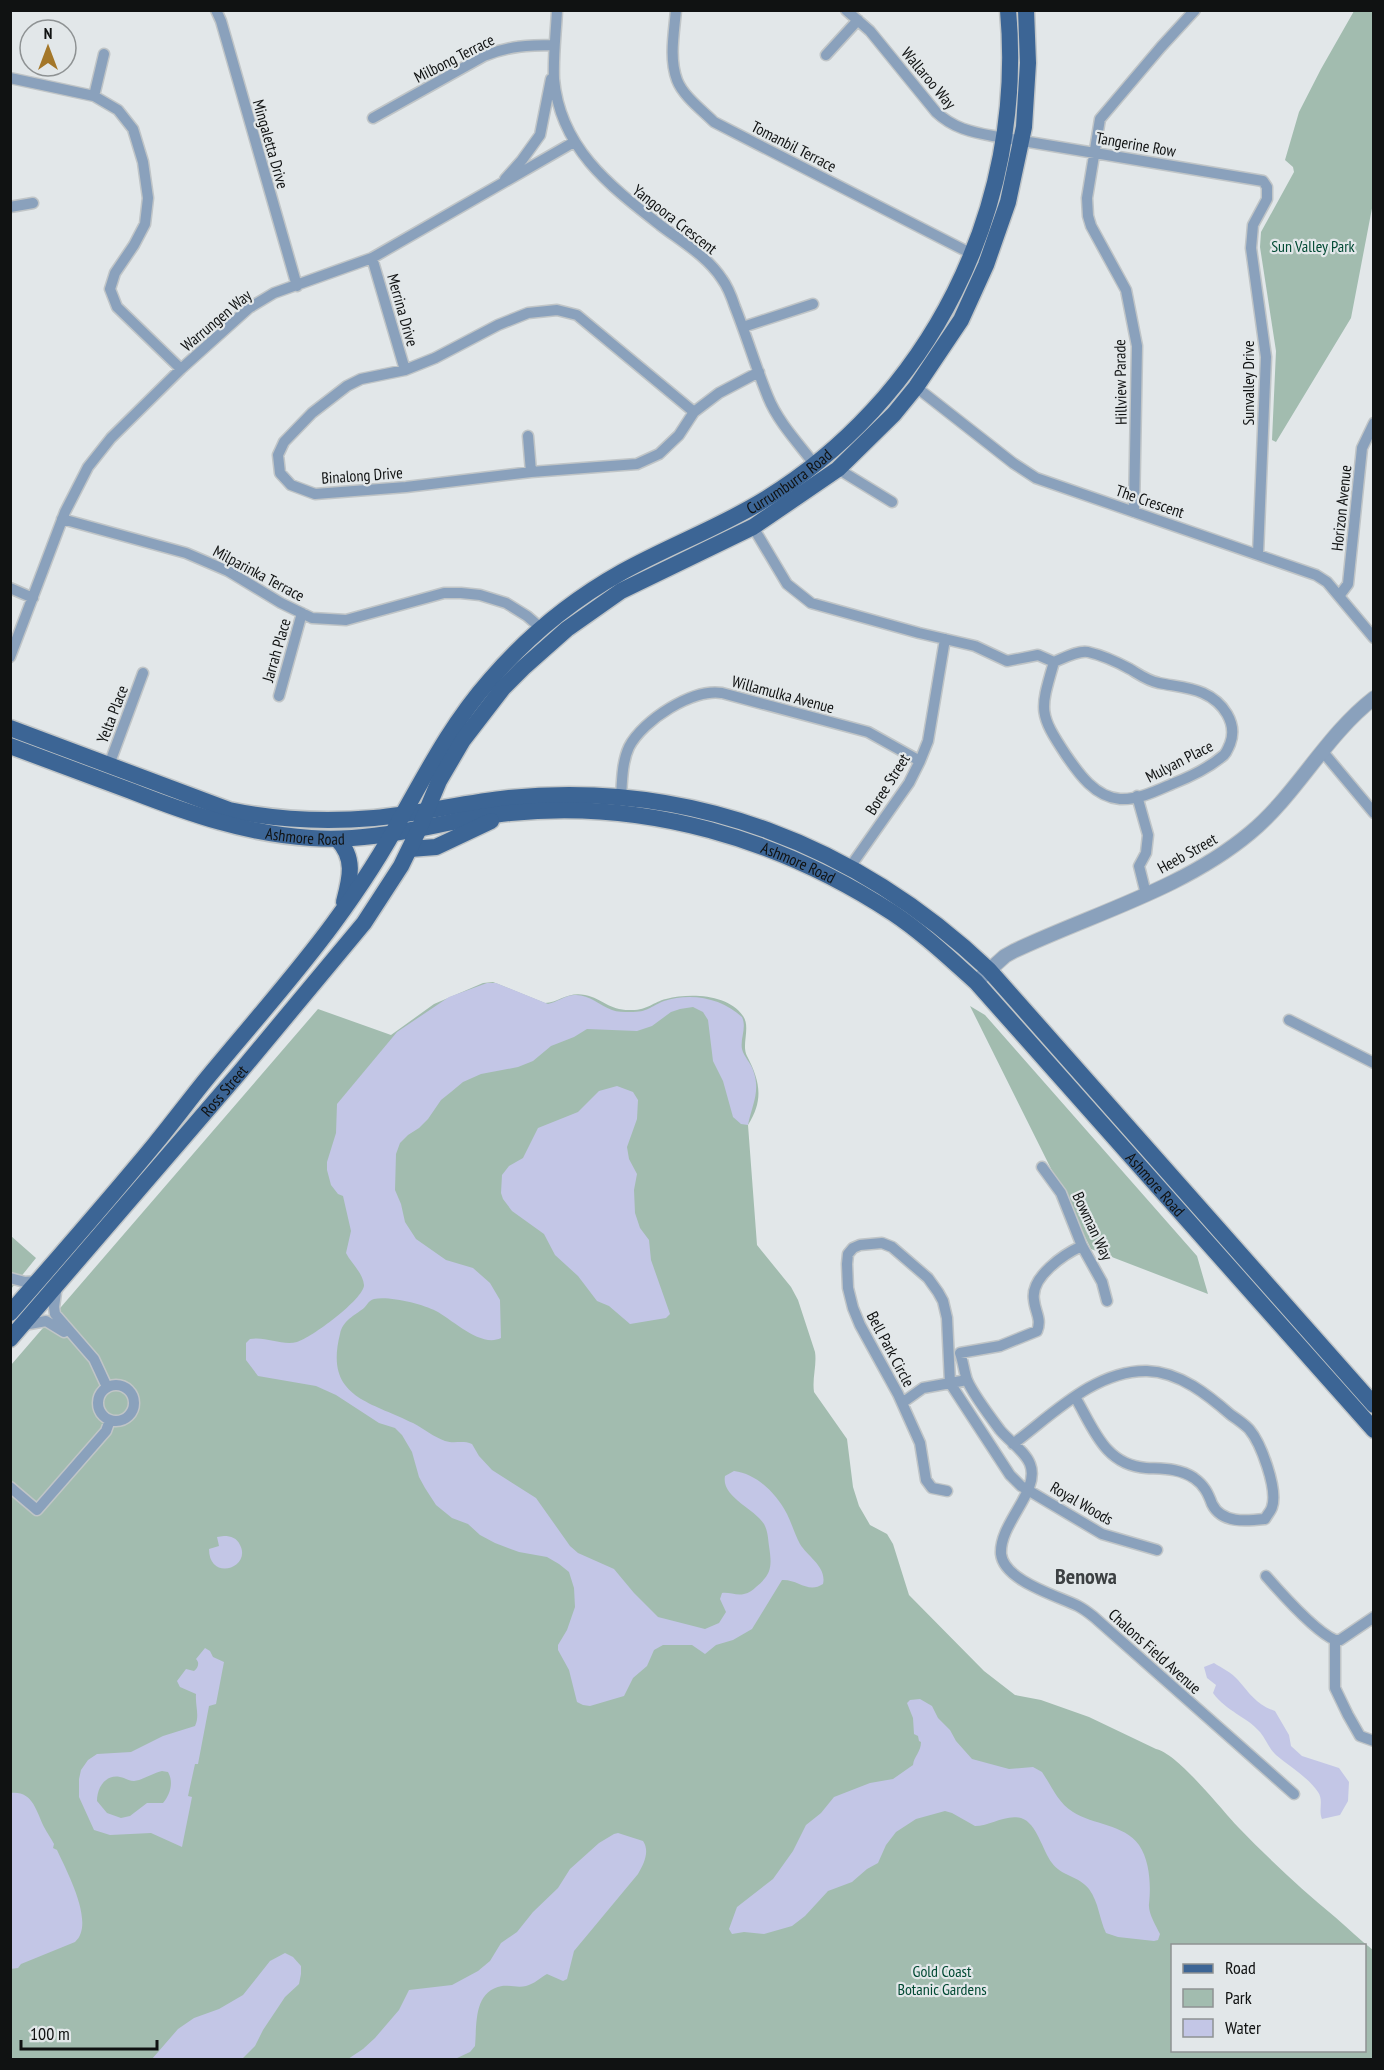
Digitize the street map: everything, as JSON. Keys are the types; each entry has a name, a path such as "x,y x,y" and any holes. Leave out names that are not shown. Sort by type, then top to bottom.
{"main road":[{"name":"Currumburra Road","path":"391,835 455,723 498,671 542,628 588,593 615,576 741,513 782,489 815,465 865,419 905,371 951,300 972,255 991,202 1005,137 1011,64 1008,10"},
{"name":"Currumburra Road","path":"419,829 448,764 470,731 503,688 552,641 621,591 753,527 838,469 894,414 916,387 961,320 986,265 1008,202 1022,140 1028,63 1026,10"},
{"name":"Ashmore Road","path":"10,728 229,810 260,817 337,820 404,814 524,797 569,795 621,798 668,803 725,817 782,836 850,867 903,899 936,923 989,969 1374,1405"},
{"name":"Ashmore Road","path":"10,746 213,821 251,831 337,839 391,835 511,813 567,810 637,815 701,827 744,840 841,881 894,914 933,943 976,982 1374,1430"},
{"path":"410,849 436,847 511,813"},
{"name":"Ross Street","path":"10,1339 355,936 379,903 419,829"},
{"name":"Ross Street","path":"10,1313 156,1143 342,911 391,835"},
{"path":"337,839 347,853 351,866 342,911"}],"street":[{"name":"Mingaletta Drive","path":"216,10 297,286"},
{"name":"Yangoora Crescent","path":"557,10 554,45 556,88 574,142 593,168 609,184 708,262 722,278 743,327 769,400 815,465"},
{"name":"Tomanbil Terrace","path":"675,10 673,58 677,81 714,122 972,255"},
{"name":"Wallaroo Way","path":"846,10 870,31 945,121 970,132 1005,137"},
{"name":"Hillview Parade","path":"1134,512 1137,346 1126,290 1101,247 1088,216 1087,198 1100,119 1195,10"},
{"path":"826,55 858,20"},
{"name":"Milbong Terrace","path":"373,118 502,48 520,45 554,45"},
{"path":"94,96 104,54"},
{"name":"Yangoora Crescent","path":"499,186 540,135 554,62"},
{"path":"10,78 94,96 118,110 133,129 143,162 148,198 145,224 115,273 110,289 117,307 182,369"},
{"name":"Tangerine Row","path":"1005,137 1263,181"},
{"name":"Warrungen Way","path":"10,657 62,519 88,467 111,438 182,369 249,308 274,293 372,258 574,142"},
{"name":"Sunvalley Drive","path":"1258,554 1266,357 1251,248 1253,225 1267,199 1267,187 1263,181"},
{"path":"10,207 33,203"},
{"name":"Merrina Drive","path":"372,258 405,370"},
{"path":"743,327 813,304"},
{"name":"Binalong Drive","path":"694,412 577,315 557,310 528,313 498,325 435,358 405,370 361,379 347,386 312,413 284,442 278,455 280,473 291,485 315,494 406,487 531,472 637,464 659,454 679,435 694,412 719,393 759,372"},
{"name":"The Crescent","path":"916,387 1024,472 1036,478 1316,575 1327,582 1374,638"},
{"name":"Horizon Avenue","path":"1339,596 1348,584 1362,448 1374,423"},
{"path":"528,436 531,472"},
{"path":"838,469 892,502"},
{"name":"Milparinka Terrace","path":"62,519 186,553 228,571 281,603 312,618 346,620 444,593 461,593 480,595 506,603 542,628"},
{"name":"Mulyan Place","path":"753,527 787,584 811,603 975,646 1007,661 1038,655 1054,662 1087,652 1152,681 1204,693 1221,706 1230,718 1233,735 1226,754 1181,780 1146,795 1120,799 1104,794 1089,785 1049,730 1044,714 1043,698 1054,662"},
{"path":"10,588 33,598"},
{"name":"Jarrah Place","path":"279,696 302,613"},
{"name":"Boree Street","path":"850,867 909,783 920,761 928,741 945,639"},
{"name":"Yelta Place","path":"109,765 143,673"},
{"name":"Willamulka Avenue","path":"621,798 626,755 635,737 666,711 687,699 706,692 722,693 868,732 920,761"},
{"name":"Heeb Street","path":"976,982 989,969 1014,951 1146,894 1193,871 1249,834 1274,810 1350,719 1374,698"},
{"path":"1323,752 1374,813"},
{"path":"1137,796 1148,835 1146,853 1139,866 1146,894"},
{"path":"1289,1020 1374,1063"},
{"name":"Bowman Way","path":"1042,1167 1061,1193 1082,1246 1102,1282 1107,1301"},
{"name":"Bell Park Circle","path":"947,1491 932,1488 927,1480 920,1443 885,1367 860,1325 853,1308 848,1288 847,1264 848,1254 853,1248 882,1243 892,1247 928,1278 944,1301 950,1383"},
{"path":"950,1383 1010,1476 1028,1489 1032,1474 1030,1463 1000,1429 967,1380 960,1353 1000,1346 1037,1331 1040,1318 1033,1299 1038,1282 1060,1259 1082,1246"},
{"path":"10,1278 25,1282 38,1281"},
{"path":"58,1285 54,1307 56,1314 94,1359 107,1387"},
{"path":"23,1325 38,1322 51,1323 84,1346"},
{"path":"1013,1444 1075,1397 1092,1386 1118,1375 1147,1371 1170,1375 1213,1398 1249,1429 1259,1445 1268,1472 1273,1489 1273,1506 1265,1519 1245,1522 1226,1518 1214,1507 1207,1490 1189,1475 1164,1468 1130,1465 1116,1457 1102,1445 1075,1397"},
{"path":"902,1403 923,1388 967,1380"},
{"path":"118,1385 124,1387 132,1395 133,1408 127,1416 119,1420 110,1420 101,1414 98,1404 99,1396 107,1387 118,1385"},
{"path":"10,1487 37,1510 104,1434 110,1420"},
{"name":"Royal Woods","path":"1028,1489 1102,1534 1157,1550"},
{"name":"Chalons Field Avenue","path":"1028,1489 1012,1517 1003,1540 1001,1555 1007,1568 1016,1576 1059,1599 1079,1606 1094,1617 1294,1794"},
{"path":"1266,1575 1317,1628 1335,1640 1340,1640 1374,1617"},
{"path":"1335,1640 1335,1688 1360,1736 1374,1741"}],"green space":[{"name":"Sun Valley Park","path":"1354,11 1373,11 1373,203 1351,318 1276,442 1272,440 1276,351 1260,247 1261,232 1294,172 1293,167 1285,160 1299,112"},
{"name":"Gold Coast Botanic Gardens","path":"493,982 545,1003 579,994 624,1010 642,1009 661,1000 676,997 708,997 728,1003 743,1016 746,1025 745,1052 755,1074 758,1090 756,1107 748,1125 757,1245 791,1287 798,1300 815,1352 814,1392 847,1439 853,1487 859,1506 870,1525 887,1534 893,1544 909,1595 984,1671 1015,1695 1041,1700 1089,1717 1175,1760 1273,1862 1373,1950 1373,2059 11,2060 11,1365 318,1009 391,1035 434,1004 483,983"},
{"path":"970,1006 985,1015 1197,1256 1208,1294 1091,1249"},
{"path":"11,1236 36,1258 11,1289"}],"water":[{"path":"487,983 496,983 548,1004 579,995 621,1012 641,1011 674,998 695,997 716,1001 742,1017 744,1025 742,1049 752,1067 756,1085 748,1125 741,1124 733,1117 723,1081 713,1061 708,1020 703,1012 693,1007 671,1012 652,1026 637,1031 587,1029 551,1046 533,1061 518,1067 481,1074 463,1082 441,1100 419,1128 400,1143 396,1154 395,1190 405,1222 416,1239 446,1260 473,1268 490,1283 500,1300 501,1338 493,1340 476,1336 430,1308 406,1301 381,1298 370,1301 349,1319 340,1334 337,1355 338,1371 344,1384 354,1394 448,1442 472,1444 492,1470 536,1498 570,1546 578,1553 614,1569 658,1617 705,1629 719,1623 726,1612 720,1599 722,1593 739,1595 748,1593 768,1574 770,1559 768,1535 764,1524 728,1490 725,1476 734,1471 758,1480 783,1506 800,1544 820,1567 823,1584 818,1587 808,1587 782,1580 752,1629 733,1640 716,1645 705,1654 692,1645 663,1645 654,1650 647,1666 633,1678 624,1696 590,1706 577,1702 569,1670 558,1650 558,1645 567,1630 575,1607 574,1588 569,1572 547,1557 519,1552 495,1543 480,1535 468,1524 452,1518 436,1505 419,1477 412,1452 395,1428 379,1423 336,1395 316,1386 258,1376 246,1360 246,1343 250,1339 291,1343 304,1339 346,1308 362,1291 363,1281 346,1253 351,1231 343,1196 338,1194 331,1185 327,1170 327,1162 336,1133 337,1104 397,1032 449,997"},
{"path":"617,1086 633,1092 638,1100 637,1119 627,1147 629,1159 637,1174 634,1190 635,1213 640,1228 649,1240 651,1260 670,1314 666,1318 630,1324 609,1306 597,1301 578,1276 555,1255 544,1234 512,1211 501,1193 502,1175 509,1166 523,1158 538,1128 578,1112 599,1091"},
{"path":"224,1536 237,1541 242,1553 240,1560 229,1568 216,1566 211,1559 209,1549 219,1546 217,1537"},
{"path":"205,1648 213,1657 224,1662 216,1704 209,1706 198,1764 195,1764 188,1796 192,1797 182,1847 151,1833 110,1835 94,1830 79,1797 81,1770 88,1760 97,1754 131,1752 163,1736 195,1726 196,1694 180,1687 177,1681 186,1669 195,1670 198,1664 196,1659","holes":["162,1771 168,1772 171,1780 170,1788 163,1803 147,1803 130,1816 121,1818 107,1813 97,1801 100,1787 110,1778 120,1777 134,1781"]},
{"path":"1214,1663 1236,1677 1259,1702 1275,1711 1289,1735 1291,1746 1302,1756 1339,1768 1349,1782 1348,1801 1340,1815 1322,1819 1321,1799 1314,1787 1274,1753 1255,1727 1224,1705 1213,1693 1216,1685 1207,1678 1204,1667"},
{"path":"920,1699 932,1706 938,1718 972,1759 1009,1769 1033,1767 1042,1772 1059,1799 1073,1812 1117,1829 1133,1838 1143,1851 1148,1866 1149,1908 1160,1934 1158,1940 1118,1937 1106,1933 1089,1889 1056,1867 1048,1858 1035,1831 1027,1821 1015,1817 975,1826 945,1811 916,1819 896,1832 886,1845 878,1863 852,1882 828,1891 805,1916 792,1926 764,1934 744,1932 732,1934 729,1929 737,1907 773,1879 793,1851 806,1825 821,1813 834,1797 870,1783 893,1779 913,1765 921,1742 914,1734 913,1718 907,1703 910,1700"},
{"path":"11,1793 24,1795 33,1803 72,1883 81,1910 82,1923 81,1934 75,1942 21,1964 18,1968 10,1969"},
{"path":"618,1833 643,1841 646,1849 644,1862 638,1874 574,1951 567,1979 563,1981 547,1974 526,1986 502,1986 493,1989 481,2002 478,2010 475,2046 470,2052 455,2059 348,2059 375,2038 399,2010 409,1990 452,1985 478,1971 490,1961 501,1943 517,1932 533,1912 558,1888 570,1869 599,1843"},
{"path":"285,1953 293,1957 301,1966 299,1984 285,1997 255,2046 242,2059 152,2059 178,2029 194,2018 219,2009 243,1995 270,1961"}],"district":[{"name":"Benowa","path":"1086,1576"}]}
